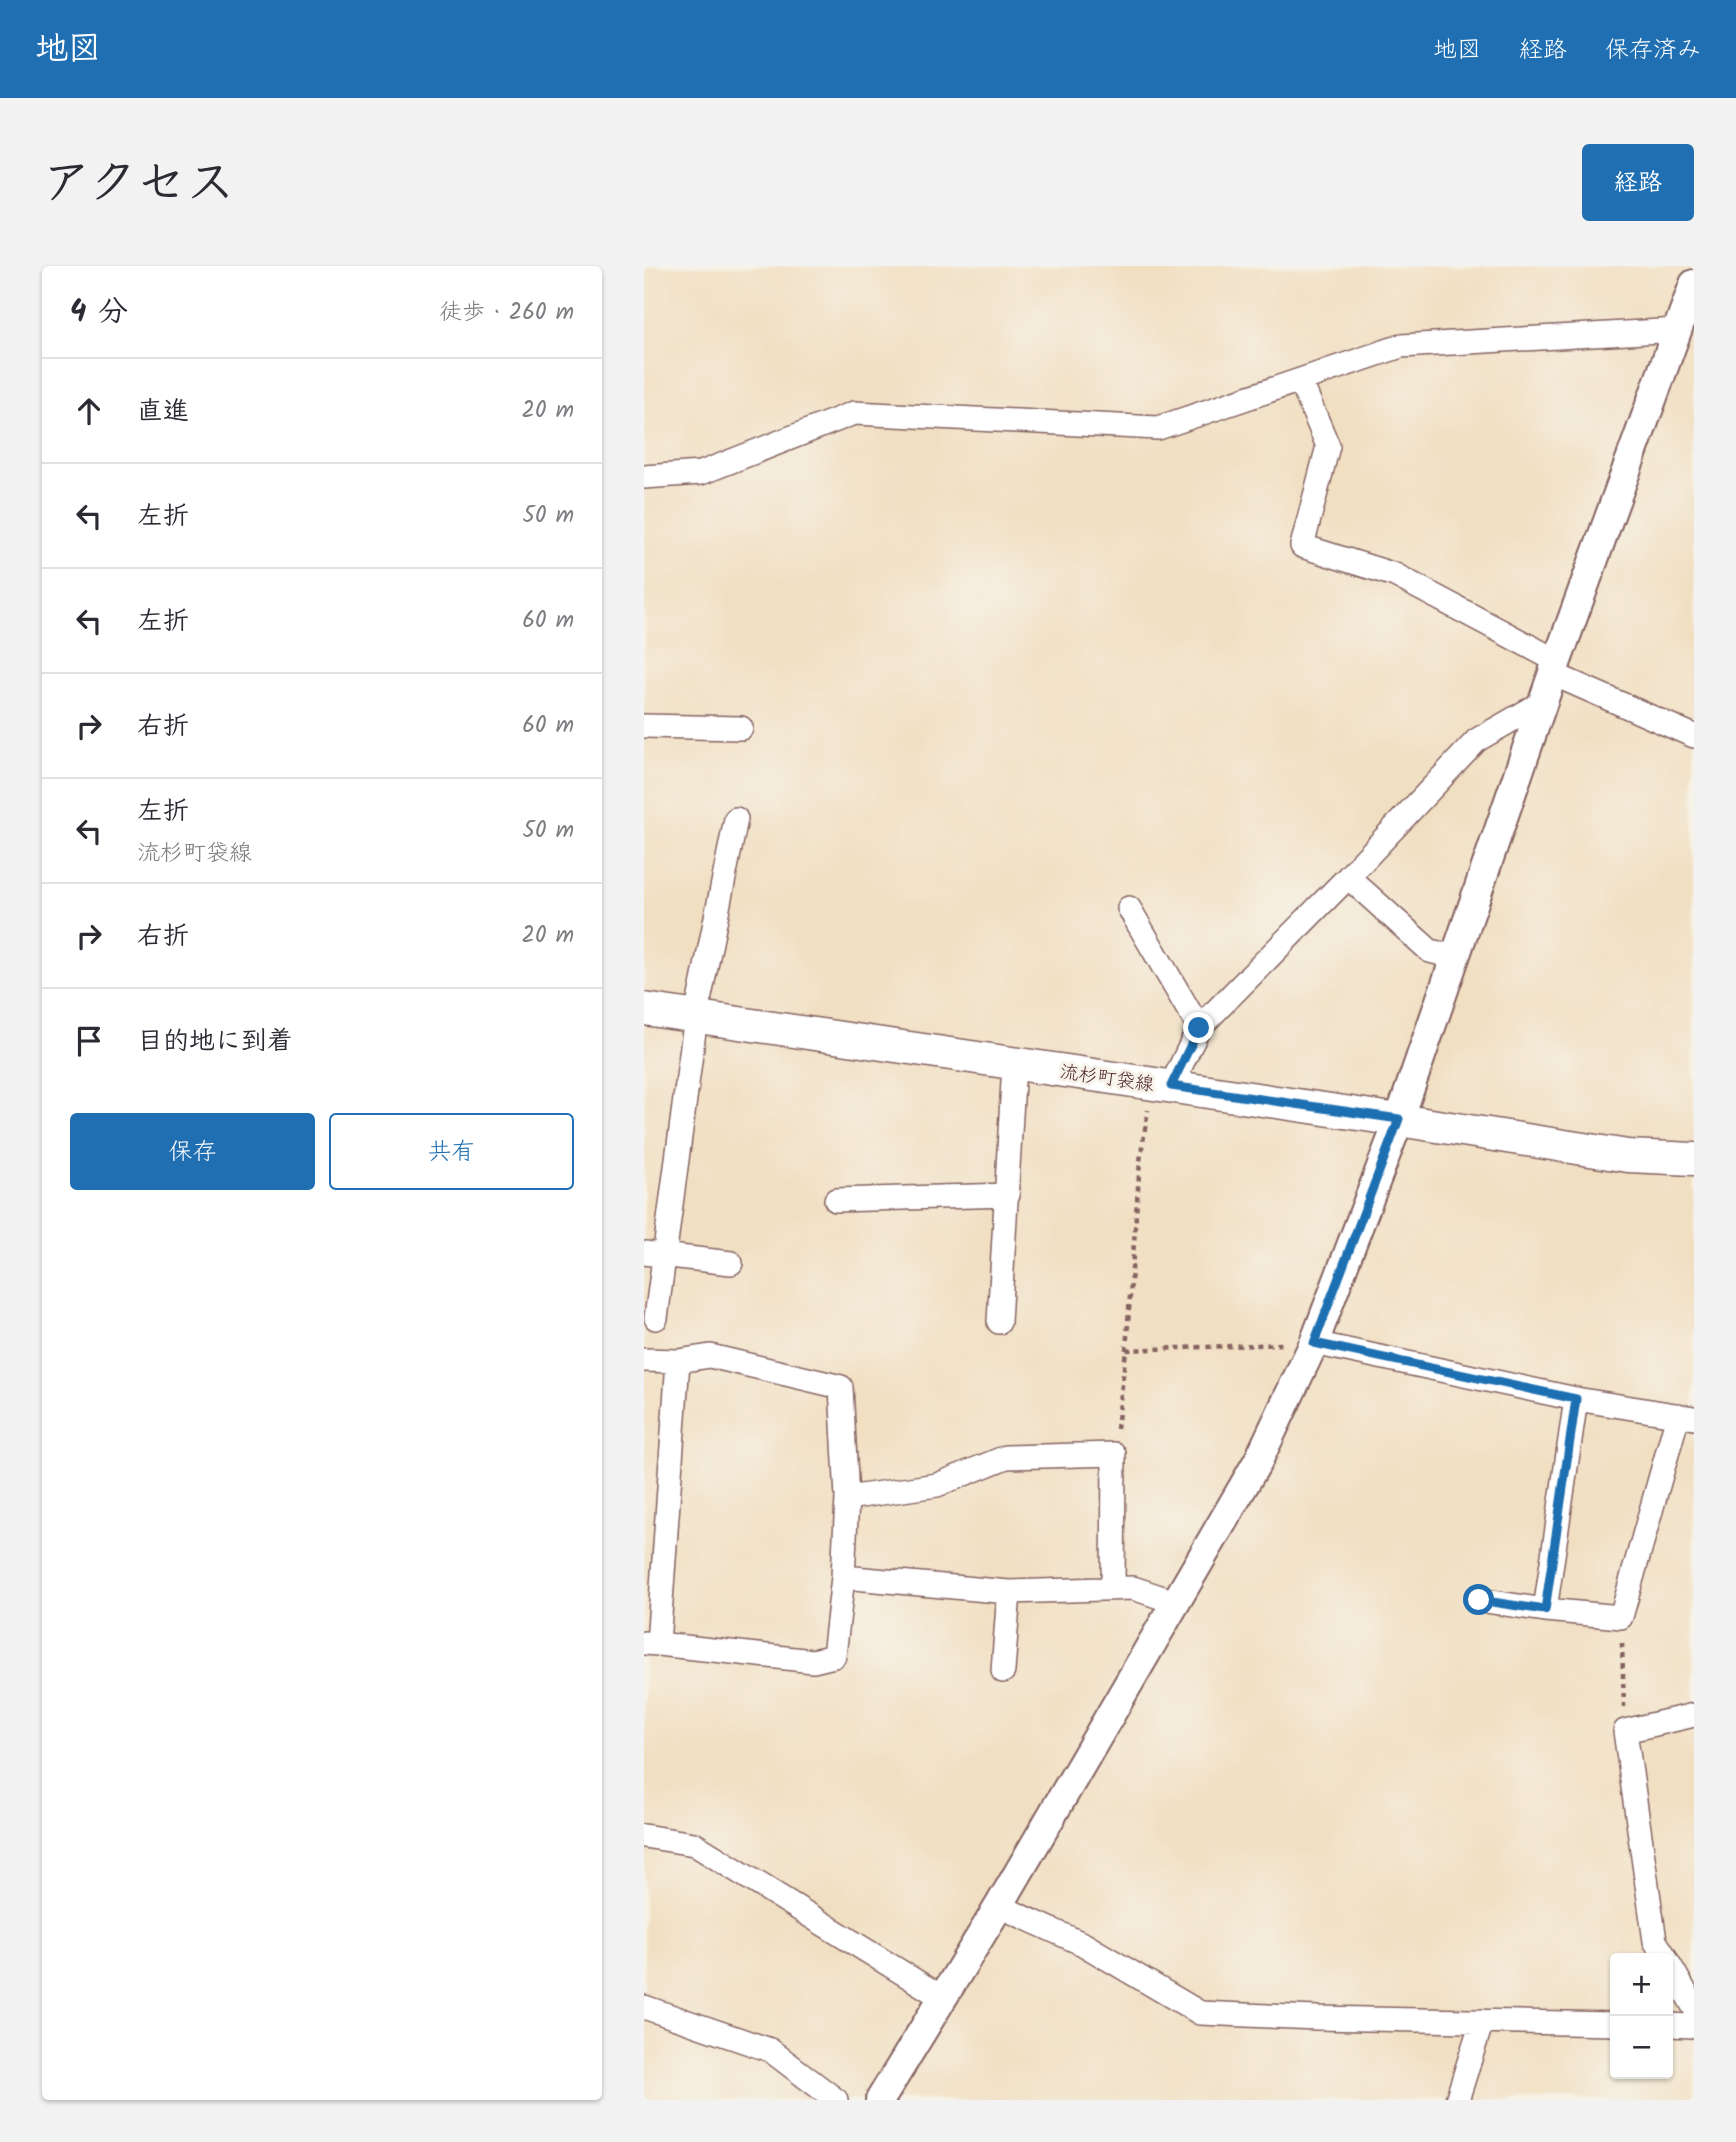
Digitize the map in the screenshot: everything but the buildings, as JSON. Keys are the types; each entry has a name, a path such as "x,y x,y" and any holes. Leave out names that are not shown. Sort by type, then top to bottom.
{"main road":[{"name":"流杉町袋線","path":"644,1009 1399,1119 1628,1156 1694,1159"}],"street":[{"path":"880,2100 999,1906 1258,1461 1314,1343 1399,1119 1555,668 1694,284"},
{"path":"644,477 701,472 854,413 1158,428 1401,346 1678,330"},
{"path":"1300,380 1328,446 1302,546 1395,575 1555,668 1694,736"},
{"path":"1162,1085 1199,1028 1348,877 1477,740 1543,702"},
{"path":"644,726 741,728"},
{"path":"656,1318 654,1254 696,1016 736,820"},
{"path":"1348,877 1430,951 1455,957"},
{"path":"1129,908 1199,1028"},
{"path":"999,1322 1014,1064"},
{"path":"836,1200 1008,1195"},
{"path":"654,1254 731,1263"},
{"path":"1314,1343 1576,1399 1686,1416 1621,1617 1479,1600"},
{"path":"644,1360 678,1361 710,1356 841,1387 847,1498 843,1577 834,1656 813,1661 651,1643 678,1361"},
{"path":"1545,1610 1576,1399"},
{"path":"847,1498 937,1485 1006,1457 1114,1454 1113,1589"},
{"path":"843,1577 1009,1592 1133,1588 1175,1602"},
{"path":"1003,1671 1009,1592"},
{"path":"1663,1953 1656,1941 1625,1731 1694,1715"},
{"path":"644,1836 694,1844 943,1997"},
{"path":"999,1906 1083,1944 1200,2013 1610,2024"},
{"path":"1673,1970 1694,2007"},
{"path":"644,2007 770,2050 836,2100"},
{"path":"1457,2100 1482,2021"},
{"path":"1673,2025 1694,2026"}],"path":[{"path":"1114,1454 1126,1350 1140,1161 1162,1085"},
{"path":"1126,1350 1314,1343"},
{"path":"1621,1617 1625,1731"}],"route":[{"path":"1199,1028 1171,1086 1399,1119 1314,1343 1576,1399 1545,1610 1479,1600"}]}
